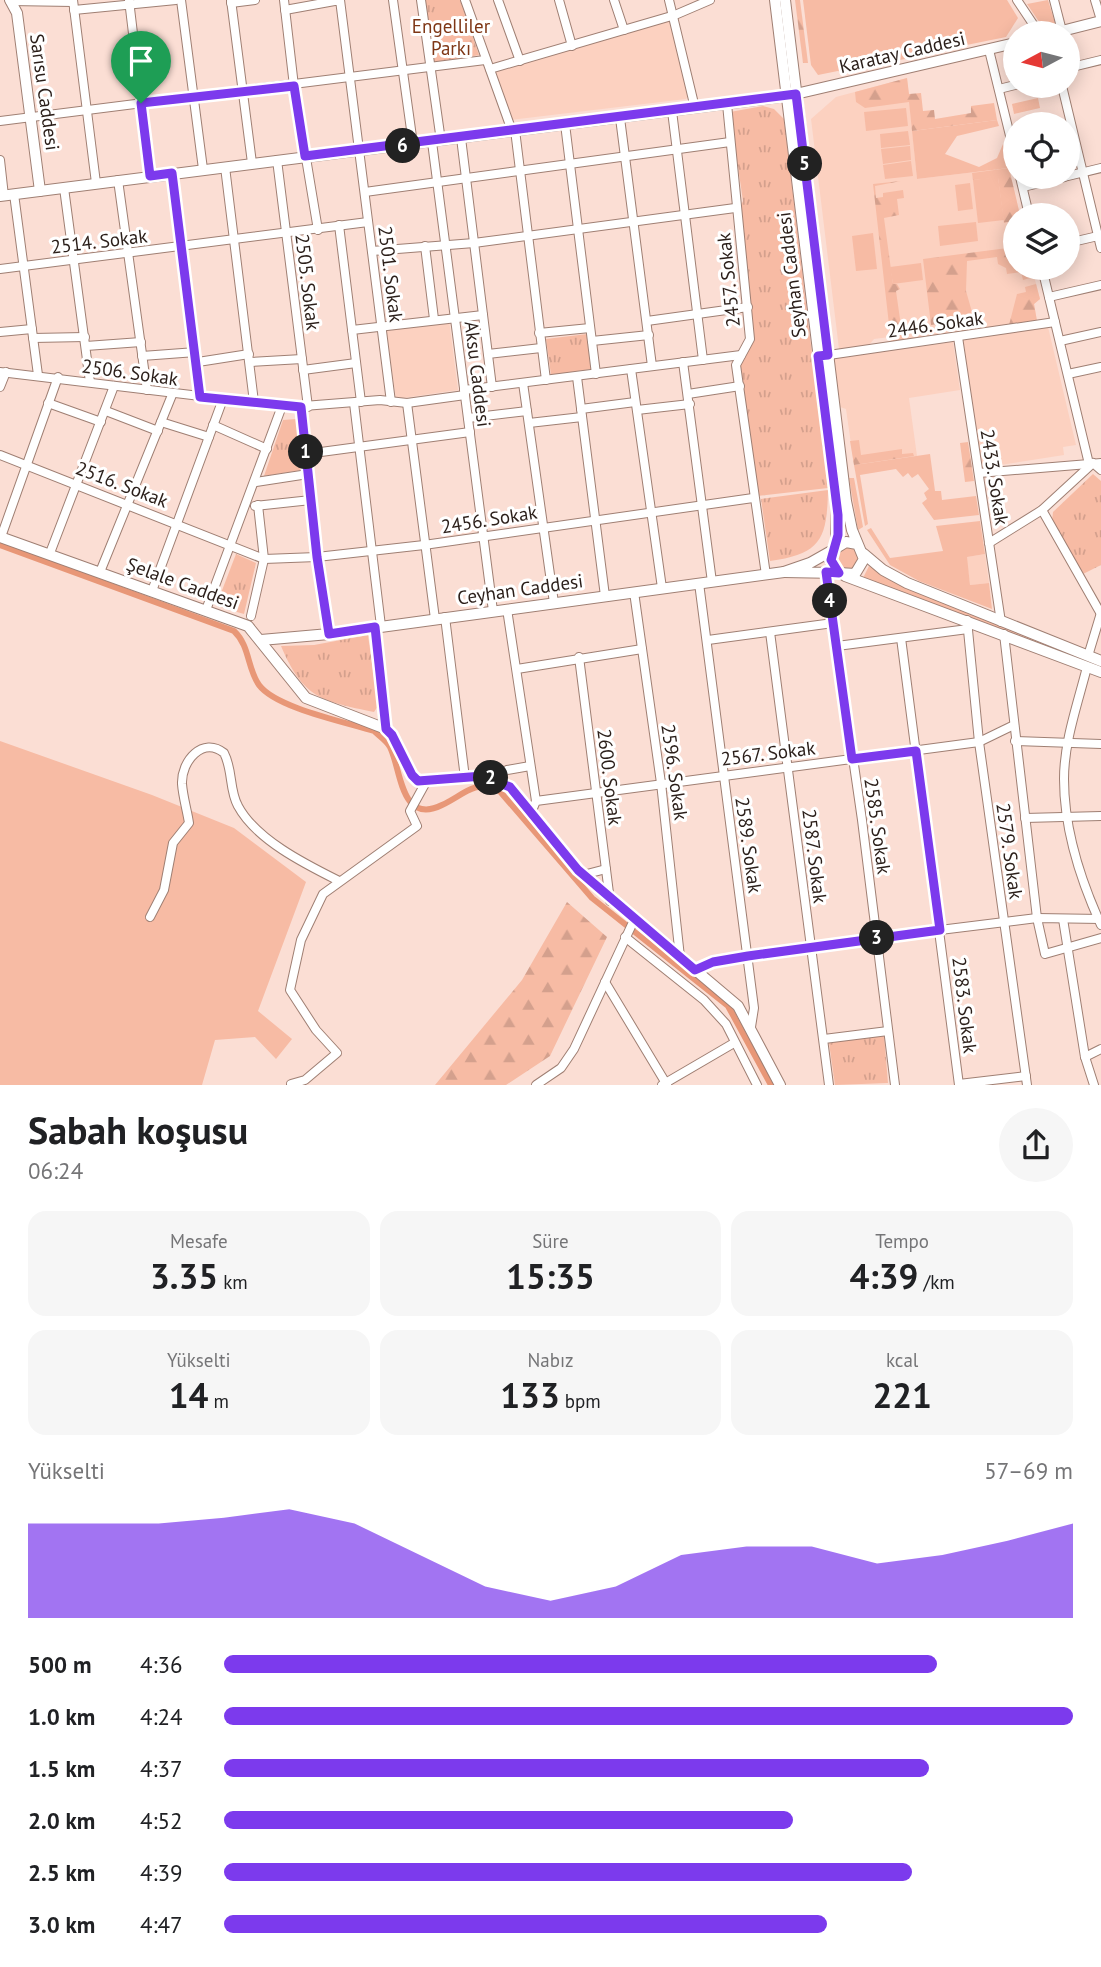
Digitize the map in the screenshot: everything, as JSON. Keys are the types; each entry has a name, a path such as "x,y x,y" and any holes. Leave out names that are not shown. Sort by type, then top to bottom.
{"street":[{"path":"10,0 74,4 176,0"},
{"name":"Sarısu Caddesi","path":"10,0 17,13 40,191"},
{"path":"181,0 203,169"},
{"path":"252,163 231,1 255,0"},
{"path":"284,0 294,86 318,230"},
{"path":"285,10 340,0"},
{"name":"2501. Sokak","path":"340,0 391,402"},
{"path":"393,0 413,144"},
{"name":"Aksu Caddesi","path":"421,0 431,67 437,181 493,611"},
{"path":"465,0 485,61 514,131 546,380"},
{"path":"498,0 520,61"},
{"path":"559,0 572,46"},
{"path":"614,0 624,30"},
{"path":"669,0 695,108"},
{"path":"490,69 674,15 710,0"},
{"name":"Seyhan Caddesi","path":"775,0 791,95 823,356 838,515 834,548"},
{"name":"Seyhan Caddesi","path":"785,0 791,95"},
{"path":"1028,0 1018,1 1032,21"},
{"path":"1054,0 1057,21"},
{"path":"1080,26 1101,20 1095,0"},
{"path":"129,3 150,176"},
{"path":"74,4 96,183"},
{"name":"Karatay Caddesi","path":"6,195 791,95 1003,46"},
{"path":"989,50 1004,112"},
{"path":"1080,65 1101,60"},
{"path":"0,121 485,61"},
{"path":"999,89 1003,88"},
{"path":"1065,98 1101,248"},
{"name":"2457. Sokak","path":"727,104 735,208 750,339 736,365 766,575"},
{"path":"673,111 703,360"},
{"path":"620,118 652,366"},
{"path":"565,124 596,374"},
{"path":"461,138 492,387"},
{"path":"365,191 730,142"},
{"path":"0,160 23,266 38,374"},
{"name":"2505. Sokak","path":"277,160 302,359 306,454 317,557 329,634"},
{"path":"225,166 254,402"},
{"path":"1080,174 1101,168"},
{"path":"172,173 198,362 200,397"},
{"path":"118,180 147,390"},
{"path":"64,188 90,382"},
{"path":"372,251 474,243 735,208"},
{"name":"2514. Sokak","path":"0,269 128,255 368,222"},
{"path":"339,225 356,363 359,447 372,551 386,729 392,735 412,775 426,782 493,778 510,787 583,875 610,901 728,996 751,1027 780,1085"},
{"path":"1080,240 1098,236"},
{"path":"425,246 434,318"},
{"path":"1045,280 1094,463 1101,470"},
{"path":"1049,297 1101,285"},
{"path":"647,321 748,307"},
{"path":"352,330 434,318 483,315"},
{"name":"2446. Sokak","path":"823,356 1055,322"},
{"path":"539,333 590,328"},
{"path":"1060,341 1101,331"},
{"path":"0,332 33,333 85,341 141,342"},
{"path":"592,341 649,335"},
{"name":"2433. Sokak","path":"958,337 1001,622"},
{"path":"488,354 541,348"},
{"path":"142,356 195,352"},
{"name":"2506. Sokak","path":"3,372 38,374 172,395 305,407 407,403 492,387 741,355"},
{"name":"Seyhan Caddesi","path":"823,356 847,512 857,544"},
{"path":"198,362 249,358 302,359"},
{"path":"683,362 712,582"},
{"path":"303,370 356,363"},
{"path":"1068,374 1101,367"},
{"path":"631,369 662,588"},
{"path":"0,387 3,372"},
{"path":"0,537 28,466 58,377"},
{"path":"577,377 605,596"},
{"path":"523,383 554,603"},
{"path":"50,553 114,386"},
{"path":"688,394 740,386"},
{"path":"100,572 172,395"},
{"path":"152,591 223,399"},
{"path":"48,403 101,422"},
{"path":"407,403 424,545 440,618 465,778"},
{"path":"529,423 636,406 690,404"},
{"path":"206,610 256,482 282,406"},
{"path":"106,411 209,437"},
{"path":"468,418 527,411"},
{"path":"213,425 267,449"},
{"path":"306,454 470,432"},
{"name":"2516. Sokak","path":"0,455 232,544"},
{"path":"979,474 1094,463"},
{"path":"989,542 1042,510 1094,463"},
{"path":"256,482 308,474"},
{"name":"2456. Sokak","path":"232,544 264,559 317,557 424,545 754,498"},
{"path":"246,507 311,500"},
{"path":"251,617 264,559 258,505"},
{"path":"695,970 713,962 748,956 1037,918 1100,921 1072,851 1064,779 1069,742 1101,613 1042,510"},
{"name":"Şelale Caddesi","path":"0,537 248,626 306,698 386,729"},
{"path":"846,542 857,544 864,554 860,570 842,574 832,566 834,548 846,542"},
{"name":"Ceyhan Caddesi","path":"784,572 810,563 834,548"},
{"name":"Ceyhan Caddesi","path":"864,554 890,574 1088,662 1101,672"},
{"name":"Ceyhan Caddesi","path":"261,640 329,634 784,572 826,572 842,574 967,624 1088,662 1101,661"},
{"name":"2585. Sokak","path":"826,572 895,1085"},
{"name":"2589. Sokak","path":"699,583 748,956 754,1009 751,1027"},
{"name":"2596. Sokak","path":"634,592 661,783 680,957"},
{"path":"507,609 536,801 531,813"},
{"path":"708,640 833,624"},
{"path":"837,646 901,638 967,624"},
{"name":"2579. Sokak","path":"967,624 979,742 1026,1081"},
{"name":"2587. Sokak","path":"770,632 829,1085"},
{"path":"1003,634 1037,918 1045,954 1101,938"},
{"name":"2583. Sokak","path":"901,638 959,1085"},
{"path":"517,669 642,649"},
{"name":"2600. Sokak","path":"579,657 610,901"},
{"name":"2567. Sokak","path":"536,801 979,742 1014,725"},
{"path":"1016,741 1101,744"},
{"path":"150,917 164,890 173,843 188,823 182,781 185,771 195,753 207,747 215,746 224,753 235,799 250,823 298,859 339,881"},
{"path":"493,778 507,770 530,766"},
{"path":"291,1084 305,1080 337,1053 305,1014 290,990 301,940 315,906 339,881 417,826 410,811 426,782"},
{"path":"1025,818 1101,816"},
{"path":"583,875 606,869"},
{"path":"1063,919 1085,1057 1094,1085"},
{"path":"536,1085 561,1068 574,1049 634,920"},
{"path":"625,937 704,1000 726,1024 757,1085"},
{"path":"605,982 665,1084 734,1043"},
{"path":"824,1039 888,1031"},
{"path":"1085,1057 1101,1049"},
{"path":"959,1085 1026,1081"}],"shaded area":[{"path":"673,20 689,95 686,99 510,120 493,73"},
{"path":"907,78 917,179 1003,169 1003,189 1014,189 1017,203 1003,203 1003,280 1035,280 1040,299 1034,304 1037,321 891,342 890,337 874,339 869,345 839,349 811,119 836,97"},
{"path":"449,320 458,390 396,399 386,329"},
{"path":"1048,327 1076,445 1063,447 1064,455 981,468 962,340"},
{"path":"953,342 960,390 909,398 917,456 854,465 846,409 840,407 834,358"},
{"path":"985,554 989,583 970,585 966,557"}],"green space":[{"name":"Engelliler Parkı","path":"425,0 460,0 479,55 433,64"},
{"path":"795,0 800,0 808,63 803,63"},
{"path":"803,0 1007,0 1018,18 1016,21 1003,21 1003,38 818,75 811,65"},
{"path":"1048,0 1054,21 1039,21 1027,4"},
{"path":"915,53 920,56 839,72 838,68"},
{"path":"907,78 909,94 921,93 923,111 934,110 935,119 971,113 971,106 994,103 997,120 912,131 909,102 865,108 856,102 855,92"},
{"path":"1038,98 1040,108 1014,112 1012,104"},
{"path":"763,106 774,109 784,119 828,488 757,496 739,364 753,339 739,210 743,201 730,112"},
{"path":"906,108 908,126 866,131 864,112"},
{"path":"997,120 999,126 957,136 945,154 979,167 997,158 1003,144 1003,169 917,179 912,131"},
{"path":"908,131 910,145 881,148 880,134"},
{"path":"910,146 911,160 883,164 881,149"},
{"path":"911,161 913,176 885,179 883,165"},
{"path":"1003,169 1003,189 1014,189 1017,203 1003,203 1003,216 998,178 973,180 972,173"},
{"path":"998,177 1003,220 978,223 973,180"},
{"path":"901,181 875,186 876,198 883,197 883,193 903,190 904,198 897,199 899,215 884,218 893,284 897,284 900,289 896,291 901,326 907,329 909,340 891,342 873,184"},
{"path":"970,183 973,209 958,211 955,185"},
{"path":"976,222 978,241 940,246 938,226"},
{"path":"873,233 877,269 856,271 852,236"},
{"path":"1003,249 1003,266 998,264 997,257 967,261 966,291 974,319 931,325 923,259"},
{"path":"921,263 923,280 893,284 890,267"},
{"path":"1036,284 1040,299 1034,304 1037,321 1009,325 1017,294 1026,292 1025,287"},
{"path":"587,334 592,369 551,375 546,339"},
{"path":"296,419 302,470 264,476 283,420"},
{"path":"859,440 861,455 902,449 902,454 913,453 914,456 854,465 850,441"},
{"path":"968,442 974,481 965,482 960,443"},
{"path":"930,454 935,491 941,491 942,500 976,496 979,515 934,520 922,503 927,499 924,493 929,489 918,474 912,478 908,473 903,477 896,469 860,475 868,524 865,526 854,465"},
{"path":"1093,474 1101,481 1101,565 1083,574 1052,521 1053,512"},
{"path":"849,478 854,478 863,527 858,530"},
{"path":"828,490 826,521 818,541 800,554 770,561 761,499"},
{"path":"980,521 985,554 967,557 970,585 989,583 992,609 919,581 890,565 867,530 871,528 890,558 943,551 936,526"},
{"path":"847,546 856,549 859,558 856,567 847,570 838,567 835,558 838,549"},
{"path":"236,554 256,563 244,614 216,606"},
{"path":"869,566 1101,665 1101,668 863,578"},
{"path":"368,635 378,706 374,712 327,700 306,687 297,677 281,646 314,645"},
{"path":"0,741 152,795 234,828 306,882 258,1011 292,1039 276,1059 255,1037 215,1040 202,1085 0,1085"},
{"path":"567,902 607,937 550,1056 506,1085 435,1085 522,980"},
{"path":"884,1034 888,1083 835,1085 829,1043"}],"waterway":[{"path":"0,545 234,631 243,643 255,678 268,693 295,707 374,731 384,740 394,756 404,792 418,808 428,809 442,805 481,786 497,788 592,898 728,1006 771,1085"}],"route":[{"path":"294,86 305,156 796,94 828,355 818,356 838,515 838,535 831,560 832,566 839,573 826,572 852,759 916,751 940,930 748,956 713,962 695,970 610,901 578,870 510,787 500,780 483,776 426,782 418,781 412,775 392,735 386,729 375,627 329,634 317,557 301,407 200,397 198,362 172,173 150,176 141,103 294,86"}]}
